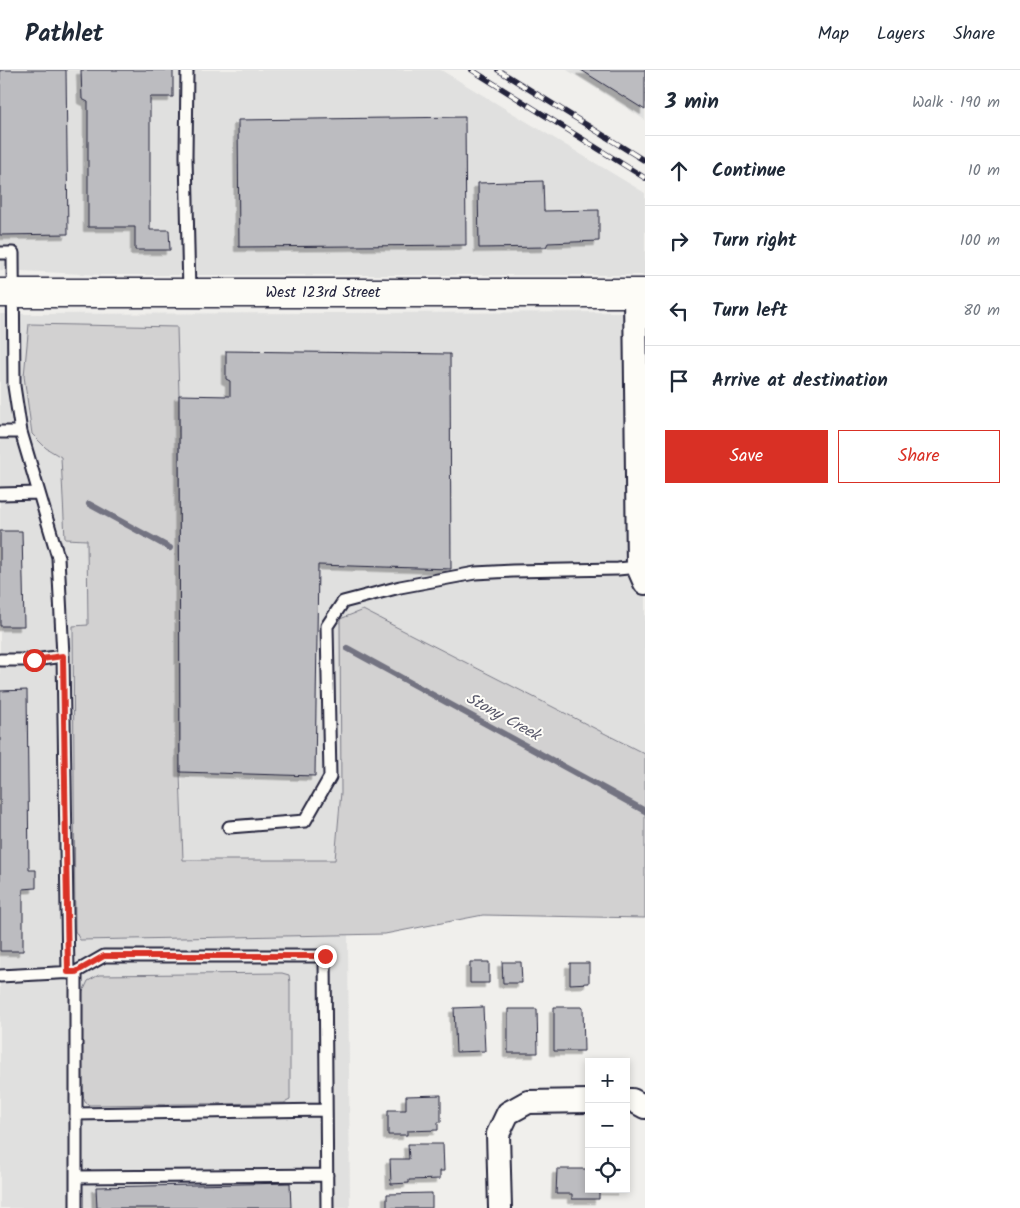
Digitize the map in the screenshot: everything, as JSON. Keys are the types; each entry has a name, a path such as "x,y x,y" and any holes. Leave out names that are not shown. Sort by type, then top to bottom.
{"street":[{"name":"West 123rd Street","path":"7,293 640,293"},
{"path":"640,293 642,575"},
{"path":"500,1208 498,1134 508,1113 528,1102 585,1101"}],"lane":[{"path":"188,70 186,156 189,293"},
{"path":"0,254 13,253 7,293 14,386 21,432 58,557 63,656 76,1114 76,1208"},
{"path":"0,432 21,432"},
{"path":"0,494 39,493"},
{"path":"228,827 305,821 330,777 326,626 343,602 400,587 475,574 642,575"},
{"path":"0,660 34,660 63,656"},
{"path":"0,976 72,972 104,956 325,956 327,1208"},
{"path":"76,1114 326,1110"},
{"path":"76,1178 327,1175"}],"shaded area":[{"path":"0,70 441,70 645,193 645,275 102,275 0,270"},
{"path":"567,70 645,70 645,120"},
{"path":"645,312 645,754 363,610 341,792 335,860 182,860 179,395 24,376 32,434 46,448 61,457 65,539 87,540 88,626 73,627 75,931 80,940 348,935 350,1208 0,1208 0,314"},
{"path":"29,324 177,327 179,395 180,772 183,860 335,860 341,792 340,619 363,610 645,754 645,918 483,915 385,934 80,940 75,931 73,626 88,625 87,540 65,539 61,457 46,448 32,434 24,376"},
{"path":"282,973 289,975 290,983 290,1100 284,1103 89,1105 85,1102 83,1096 81,996 88,981 99,975"}],"building":[{"path":"0,70 66,70 68,234 0,235"},
{"path":"81,70 173,70 173,97 150,97 150,230 169,230 170,250 135,250 135,227 88,227 88,102 82,99"},
{"path":"581,70 645,70 645,110"},
{"path":"465,117 466,245 239,247 238,120"},
{"path":"543,181 544,211 599,210 599,241 548,243 546,247 479,248 478,183"},
{"path":"226,351 450,354 451,569 318,565 315,776 180,772 179,395 230,396 230,381 226,379"},
{"path":"0,531 22,531 24,626 0,626"},
{"path":"27,690 29,870 36,870 36,888 23,889 23,951 0,951 0,691"},
{"path":"470,962 489,962 489,983 470,983"},
{"path":"502,962 521,962 522,983 503,983"},
{"path":"570,963 589,963 589,983 570,984"},
{"path":"483,1007 485,1051 456,1052 454,1008"},
{"path":"554,1007 583,1007 584,1051 554,1051"},
{"path":"508,1009 537,1009 538,1053 508,1053"},
{"path":"441,1095 441,1122 438,1122 438,1130 407,1131 407,1135 388,1135 388,1110 406,1110 406,1096"},
{"path":"408,1144 443,1144 444,1171 440,1171 440,1179 409,1180 409,1183 391,1184 390,1159 409,1159"},
{"path":"557,1169 585,1169 585,1193 599,1193 599,1199 572,1199 572,1194 556,1194"},
{"path":"290,1183 291,1208 97,1208 96,1187"},
{"path":"432,1193 432,1208 387,1208 387,1194"}],"waterway":[{"name":"Stony Creek","path":"89,504 170,548"},
{"name":"Stony Creek","path":"347,648 645,811"}],"railway":[{"path":"472,70 645,178"},
{"path":"498,70 645,161"}],"route":[{"path":"34,660 63,656 68,972 76,972 104,956 325,956"}]}
